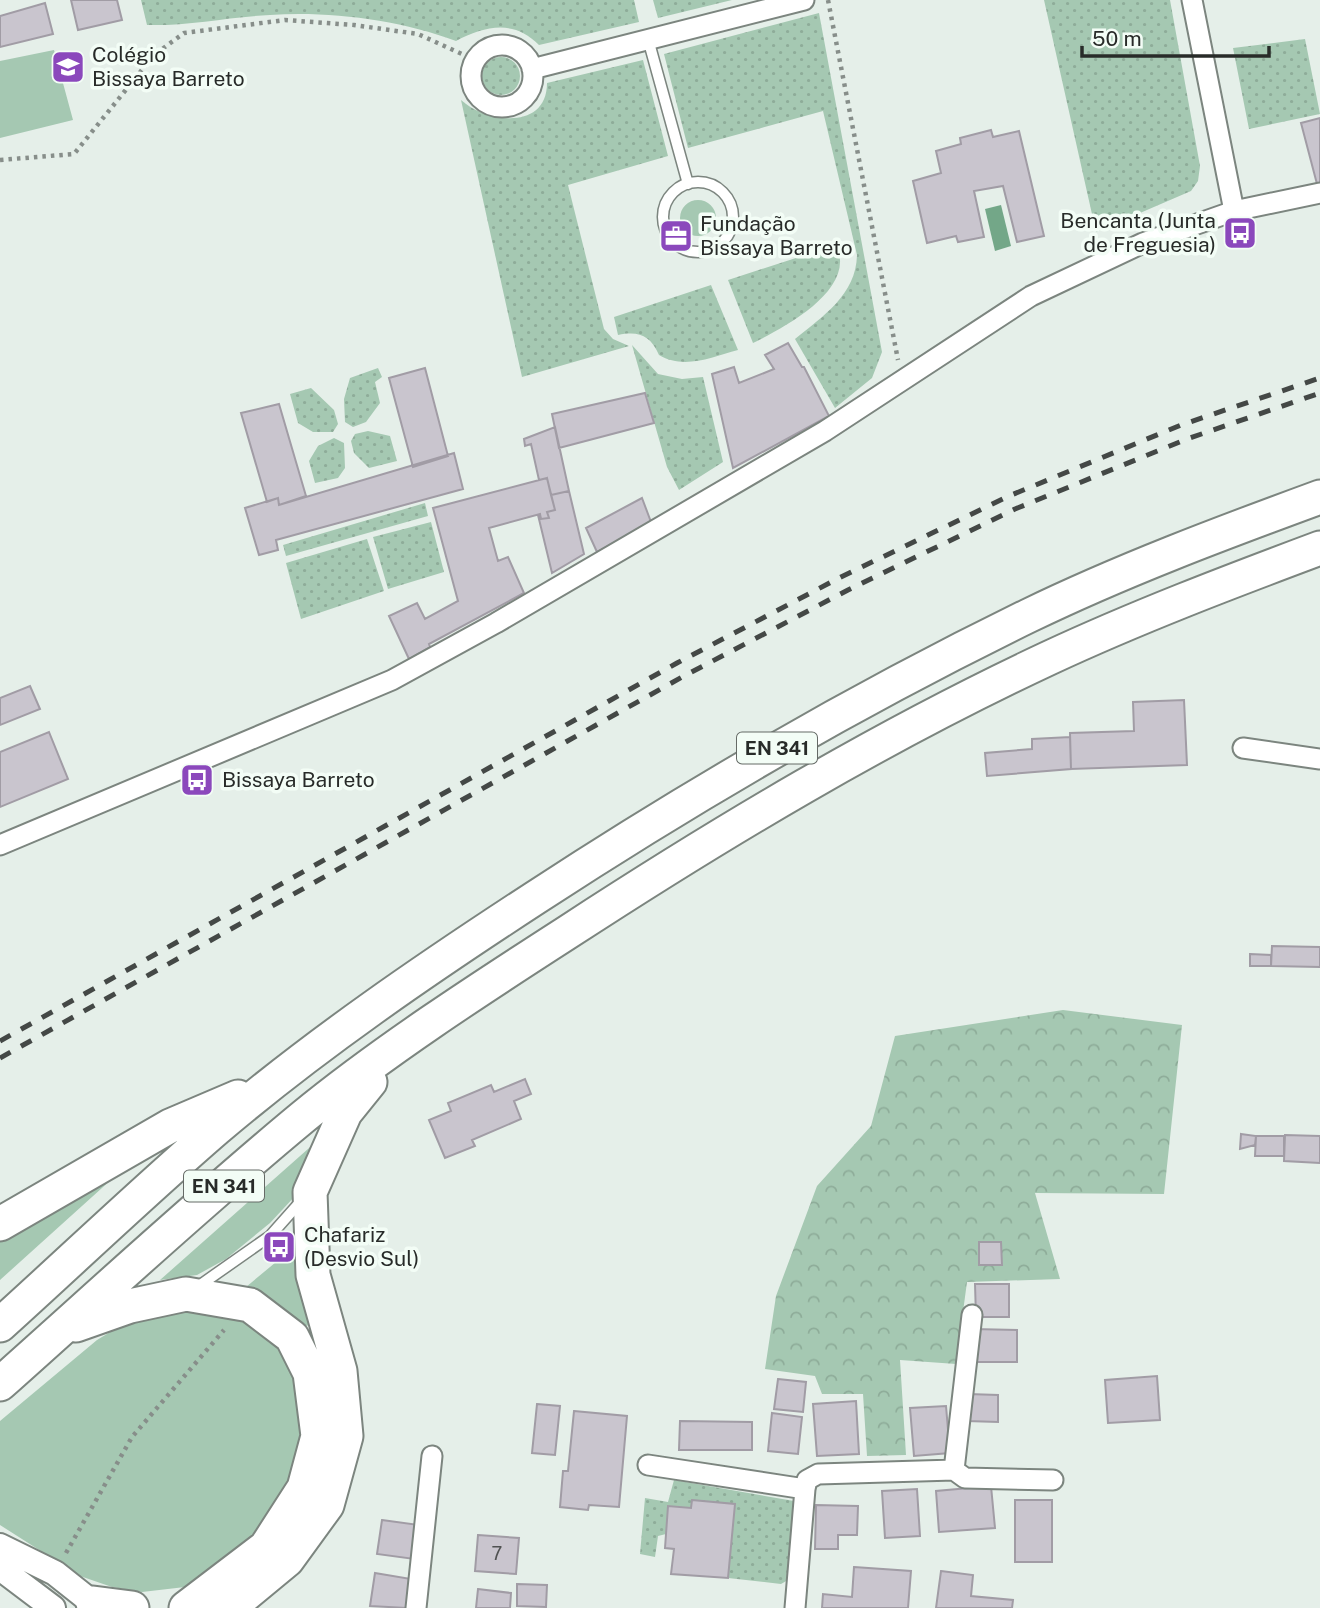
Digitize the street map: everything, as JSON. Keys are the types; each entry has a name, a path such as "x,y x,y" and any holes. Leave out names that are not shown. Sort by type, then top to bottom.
{"highway":[{"name":"EN 341","path":"0,1325 217,1129 279,1079 483,932 733,772 1031,615 1200,541 1320,497"},
{"name":"EN 341","path":"0,1384 305,1116 523,961 637,887 761,810 890,739 1049,658 1223,584 1320,548"},
{"path":"229,1608 287,1560 327,1505 346,1436 340,1371 313,1275 310,1192 345,1113 395,1050"},
{"path":"0,1224 170,1126 279,1079"},
{"path":"59,1331 130,1306 187,1294 250,1305 292,1337 310,1373 318,1436 304,1488 266,1547 180,1607"},
{"path":"96,1605 132,1608"}],"street":[{"path":"532,69 804,0"},
{"path":"1192,0 1234,211"},
{"path":"501,45 521,52 532,69 533,79 524,97 507,107 488,104 474,90 471,70 475,60 481,52 501,45"},
{"path":"0,845 392,680 496,623 825,431 901,378 1031,296 1143,243 1234,211 1320,194"},
{"path":"1243,748 1320,759"},
{"path":"954,1471 972,1315"},
{"path":"415,1608 432,1456"},
{"path":"648,1465 805,1489"},
{"path":"795,1608 805,1489 807,1480 818,1474 954,1471 965,1478 1053,1480"},
{"path":"0,1546 55,1573 96,1605"},
{"path":"0,1568 53,1608"}],"lane":[{"path":"648,38 670,109 688,184"},
{"path":"688,184 716,187 729,202 732,211 730,231 717,246 708,250 698,251 679,246 671,240 663,222 663,212 671,194 688,184"},
{"path":"187,1294 270,1236 310,1192"}],"path":[{"path":"828,0 901,378"},
{"path":"0,160 74,154 154,55 184,33 285,20 354,25 418,34 475,60"},
{"path":"55,1573 132,1437 250,1305"}],"green space":[{"path":"141,0 634,0 639,22 539,45 520,31 509,28 488,29 456,41 388,22 317,14 147,25"},
{"path":"653,0 732,0 658,18"},
{"path":"1044,0 1170,0 1200,166 1198,181 1191,191 1096,232"},
{"path":"819,13 882,352 872,378 835,408 795,339 827,313 844,293 851,282 857,255 823,111 688,148 664,54"},
{"path":"1305,39 1320,114 1249,129 1233,48"},
{"path":"54,50 73,120 0,138 0,61"},
{"path":"501,57 514,63 520,76 514,89 501,95 488,89 482,76 488,63"},
{"path":"643,60 668,156 568,185 604,329 613,339 629,346 522,377 461,100 485,114 513,118 526,116 537,109 544,98 547,83"},
{"path":"698,200 711,205 716,218 711,231 698,236 685,231 680,218 685,205"},
{"path":"836,245 840,261 837,277 828,291 799,317 753,343 728,280"},
{"path":"711,285 738,350 698,361 678,362 659,355 652,343 643,336 618,335 614,317"},
{"path":"632,345 658,374 682,379 703,377 723,462 679,490 667,467"},
{"path":"378,368 382,377 375,382 380,403 366,422 353,427 345,422 344,399 350,378"},
{"path":"311,388 334,410 338,424 333,432 313,432 298,423 290,394"},
{"path":"368,431 390,436 397,461 369,468 354,453 351,441 355,434"},
{"path":"334,438 344,443 345,468 338,478 315,483 309,461 318,446"},
{"path":"425,503 428,516 286,556 283,545"},
{"path":"431,522 444,572 388,589 373,537"},
{"path":"367,539 384,591 301,619 286,563"},
{"path":"1063,1010 1182,1025 1164,1194 1035,1193 1060,1279 967,1282 956,1364 900,1360 906,1455 867,1456 863,1394 822,1394 815,1376 765,1369 776,1296 817,1186 871,1126 895,1036"},
{"path":"317,1141 296,1195 270,1223 226,1259 197,1275 160,1280"},
{"path":"123,1169 0,1280 0,1234"},
{"path":"294,1247 311,1322 307,1326 246,1287"},
{"path":"170,1309 245,1321 266,1333 293,1363 304,1443 274,1522 204,1579 185,1587 142,1592 112,1587 80,1576 0,1525 0,1421 97,1340 140,1314"},
{"path":"674,1480 794,1501 788,1580 781,1584 728,1578 734,1504 692,1500 691,1508 669,1506 666,1534 658,1536 655,1557 640,1554 645,1498 668,1502"}],"shaded area":[{"path":"1001,205 1011,246 995,251 985,209"}],"building":[{"path":"71,0 117,0 122,20 78,30"},
{"path":"45,3 53,34 0,47 0,16"},
{"path":"1320,118 1320,183 1317,184 1301,123"},
{"path":"991,130 993,137 1019,131 1044,236 1017,242 1003,186 974,191 984,237 958,242 956,236 927,243 913,181 941,173 936,151 961,144 960,138"},
{"path":"788,343 804,367 829,416 733,468 712,374 734,367 739,383 774,369 765,355"},
{"path":"425,368 448,456 413,467 389,378"},
{"path":"645,393 654,423 559,448 552,414"},
{"path":"279,404 306,496 279,505 278,498 267,502 241,413"},
{"path":"555,427 569,491 551,495 547,478 539,480 531,444 525,446 524,439"},
{"path":"454,453 463,489 276,540 278,550 259,555 245,508 278,498 279,505"},
{"path":"547,478 555,510 547,512 549,518 541,519 540,514 489,528 498,561 508,557 524,593 429,644 430,647 409,659 389,616 417,603 425,619 458,601 433,508"},
{"path":"569,491 584,554 552,573 538,515 541,519 549,518 547,512 555,510 551,495"},
{"path":"642,498 651,522 597,552 586,528"},
{"path":"30,686 40,709 0,725 0,698"},
{"path":"1184,700 1187,765 1071,769 1070,733 1134,731 1133,702"},
{"path":"49,732 68,779 0,807 0,752"},
{"path":"1070,737 1071,769 987,776 985,753 1032,749 1032,739"},
{"path":"1272,946 1320,947 1320,967 1271,966"},
{"path":"1250,954 1271,955 1271,966 1250,966"},
{"path":"525,1079 531,1094 514,1101 521,1119 472,1140 475,1146 445,1158 429,1120 451,1111 448,1103 491,1085 494,1092"},
{"path":"1241,1134 1256,1136 1255,1145 1240,1149"},
{"path":"1285,1135 1320,1136 1320,1163 1284,1161"},
{"path":"1256,1136 1284,1136 1284,1156 1255,1156"},
{"path":"979,1242 1001,1242 1002,1265 979,1265"},
{"path":"975,1284 1009,1284 1009,1317 976,1317"},
{"path":"973,1329 1017,1330 1017,1362 972,1362"},
{"path":"1157,1376 1160,1420 1108,1423 1105,1380"},
{"path":"778,1379 806,1382 803,1412 774,1409"},
{"path":"968,1394 998,1395 998,1422 967,1421"},
{"path":"856,1401 859,1454 817,1456 813,1404"},
{"path":"537,1404 560,1406 555,1455 532,1453"},
{"path":"946,1406 950,1453 914,1456 910,1408"},
{"path":"574,1411 627,1416 619,1507 589,1505 588,1510 560,1507 563,1471 568,1471"},
{"path":"772,1413 802,1417 798,1454 768,1451"},
{"path":"680,1421 752,1422 752,1450 679,1450"},
{"path":"991,1486 995,1528 939,1532 936,1491"},
{"path":"917,1489 920,1536 885,1538 882,1491"},
{"path":"692,1500 735,1504 728,1578 671,1574 674,1549 665,1548 668,1506 691,1508"},
{"path":"1015,1500 1052,1500 1052,1562 1015,1562"},
{"path":"816,1505 858,1506 857,1535 838,1535 838,1549 815,1549"},
{"path":"382,1520 419,1525 414,1559 377,1554"},
{"path":"478,1535 519,1538 516,1574 475,1571"},
{"path":"854,1567 911,1571 908,1608 822,1608 823,1594 852,1597"},
{"path":"941,1571 973,1575 971,1596 1013,1600 1012,1608 936,1608"},
{"path":"375,1573 411,1579 407,1608 370,1606"},
{"path":"517,1584 547,1585 546,1607 517,1606"},
{"path":"478,1589 511,1593 510,1608 476,1608"}],"railway":[{"path":"0,1041 677,663 841,577 1009,496 1181,425 1320,378"},
{"path":"0,1058 684,676 848,590 1015,509 1187,439 1320,393"}],"place":[{"name":"Colégio Bissaya Barreto","path":"68,67"},
{"name":"Bencanta (Junta de Freguesia)","path":"1240,233"},
{"name":"Fundação Bissaya Barreto","path":"676,236"},
{"name":"Bissaya Barreto","path":"197,780"},
{"name":"Chafariz (Desvio Sul)","path":"279,1247"}]}
